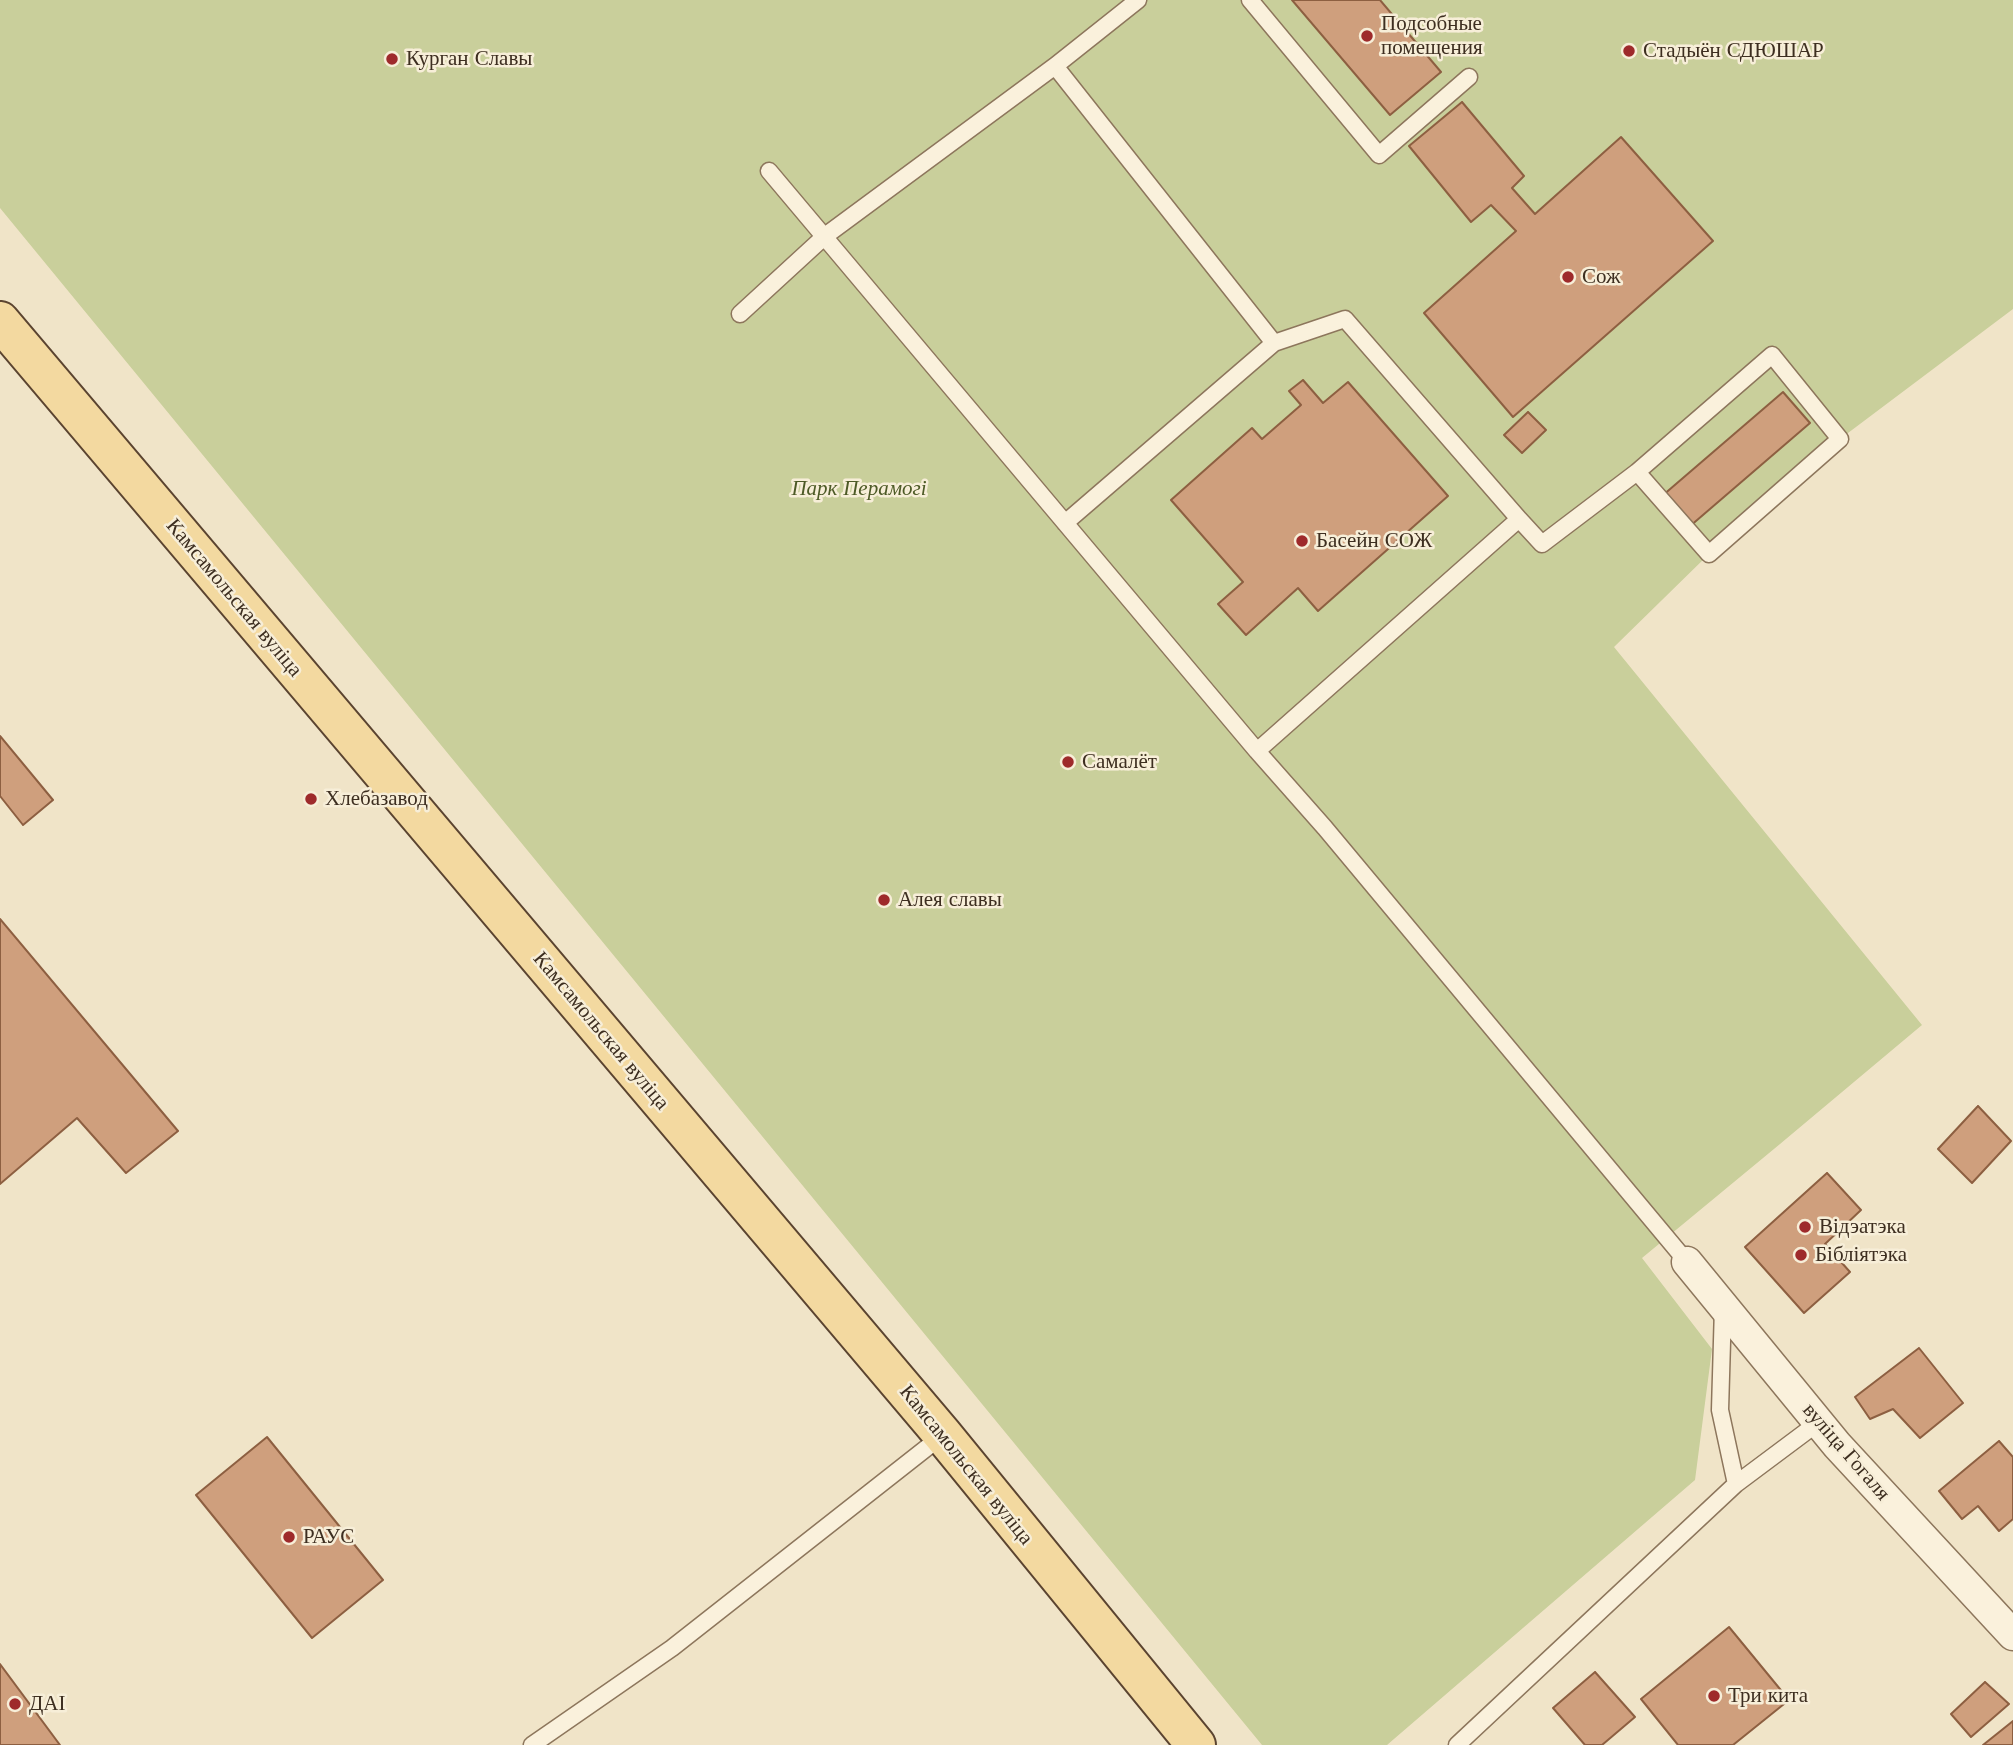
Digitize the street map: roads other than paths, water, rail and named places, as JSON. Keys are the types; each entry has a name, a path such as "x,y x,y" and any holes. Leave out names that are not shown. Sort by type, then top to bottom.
{"main road":[{"name":"Камсамольская вуліца","path":"0,321 943,1435 1196,1745"}],"street":[{"name":"вуліца Гогаля","path":"1687,1262 1838,1445 2013,1635"}],"lane":[{"path":"740,314 825,236 1055,66 1138,0"},
{"path":"1250,0 1379,155 1469,77"},
{"path":"1055,66 1274,343"},
{"path":"769,171 1334,839 1687,1262"},
{"path":"1065,523 1274,343 1345,319 1542,544 1637,472 1772,355 1840,439 1709,554 1637,472"},
{"path":"1257,751 1519,519"},
{"path":"1723,1306 1720,1410 1737,1484"},
{"path":"1457,1745 1737,1484 1819,1422"},
{"path":"532,1745 672,1648 943,1435"}],"place":[{"name":"Подсобные помещения","path":"1367,36"},
{"name":"Стадыён СДЮШАР","path":"1629,51"},
{"name":"Курган Славы","path":"392,59"},
{"name":"Сож","path":"1568,277"},
{"name":"Басейн СОЖ","path":"1302,541"},
{"name":"Самалёт","path":"1068,762"},
{"name":"Хлебазавод","path":"311,799"},
{"name":"Алея славы","path":"884,900"},
{"name":"Відэатэка","path":"1805,1227"},
{"name":"Бібліятэка","path":"1801,1255"},
{"name":"РАУС","path":"289,1537"},
{"name":"Три кита","path":"1714,1696"},
{"name":"ДАІ","path":"15,1704"}],"park label":[{"name":"Парк Перамогі","path":"859,489"}]}
